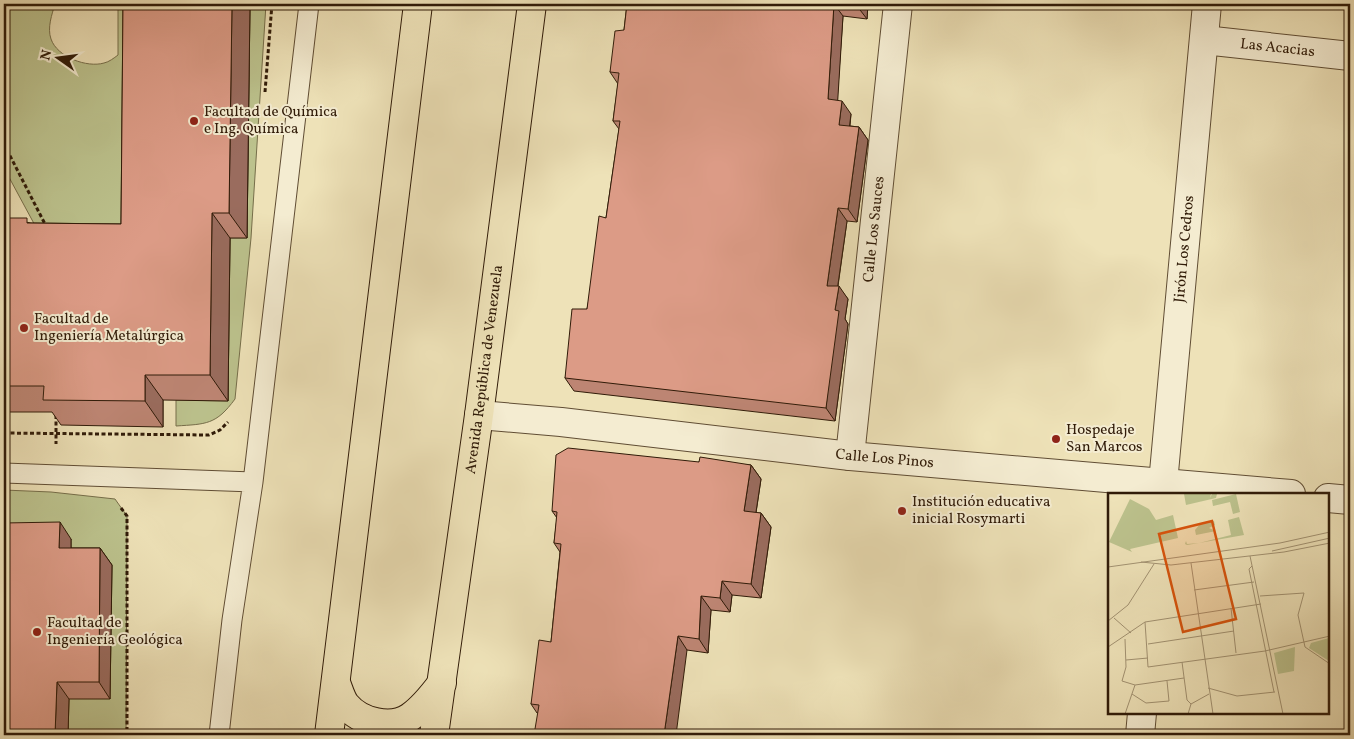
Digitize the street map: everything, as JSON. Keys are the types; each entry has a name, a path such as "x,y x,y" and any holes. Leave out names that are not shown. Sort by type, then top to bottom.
{"main road":[{"path":"329,735 418,4"},
{"name":"Avenida República de Venezuela","path":"434,735 479,415 532,4"},
{"path":"336,684 345,705 351,710 363,719 386,724 408,718 426,704 442,683"}],"street":[{"name":"Calle Los Sauces","path":"850,456 898,4"},
{"name":"Jirón Los Cedros","path":"1163,488 1208,4"},
{"name":"Las Acacias","path":"1204,40 1350,56"},
{"name":"Calle Los Pinos","path":"479,415 561,422 850,456 1163,488 1270,493"},
{"path":"1329,498 1350,500"},
{"path":"1140,735 1142,714"}],"lane":[{"path":"219,735 232,620 254,482 309,4"},
{"path":"4,473 254,482"}],"path":[{"path":"4,4 4,24"},
{"path":"265,102 272,4"},
{"path":"4,144 49,231"},
{"path":"56,414 56,474"},
{"path":"4,433 209,435 220,430 231,418"},
{"path":"119,505 127,516 127,735"}],"green space":[{"path":"7,4 55,4 50,21 51,39 54,45 59,51 73,60 97,64 108,62 118,55 118,4 141,4 138,249 38,231 4,168 7,137"},
{"path":"250,4 266,4 251,238 235,399 222,414 210,422 176,426 176,400 228,401 230,238 247,238"},
{"path":"4,490 51,492 115,499 127,516 126,735 4,735"}],"building":[{"name":"Facultad de Química e Ing. Química","path":"123,4 232,4 229,213 212,213 210,375 145,375 145,401 43,400 44,386 4,386 4,218 27,218 27,223 121,224"},
{"path":"627,4 834,4 828,99 842,101 839,125 859,127 848,209 838,208 827,286 839,286 835,310 839,311 826,408 565,378 572,309 587,309 599,216 606,218 620,121 613,121 619,73 610,72 615,31 624,30"},
{"path":"840,4 858,4 857,6"},
{"path":"568,448 699,462 700,457 751,465 744,511 761,513 751,584 722,581 720,598 701,596 699,639 678,636 664,735 534,735 539,705 531,704 539,640 551,642 561,544 554,543 557,512 552,511 556,455"},
{"name":"Facultad de Ingeniería Geológica","path":"60,522 59,548 100,548 99,682 57,682 55,735 4,735 4,523"}],"place":[{"name":"Facultad de Química e Ing. Química","path":"194,121"},
{"name":"Facultad de Ingeniería Metalúrgica","path":"24,328"},
{"name":"Hospedaje San Marcos","path":"1056,439"},
{"name":"Institución educativa inicial Rosymarti","path":"902,511"},
{"name":"Facultad de Ingeniería Geológica","path":"37,632"}]}
